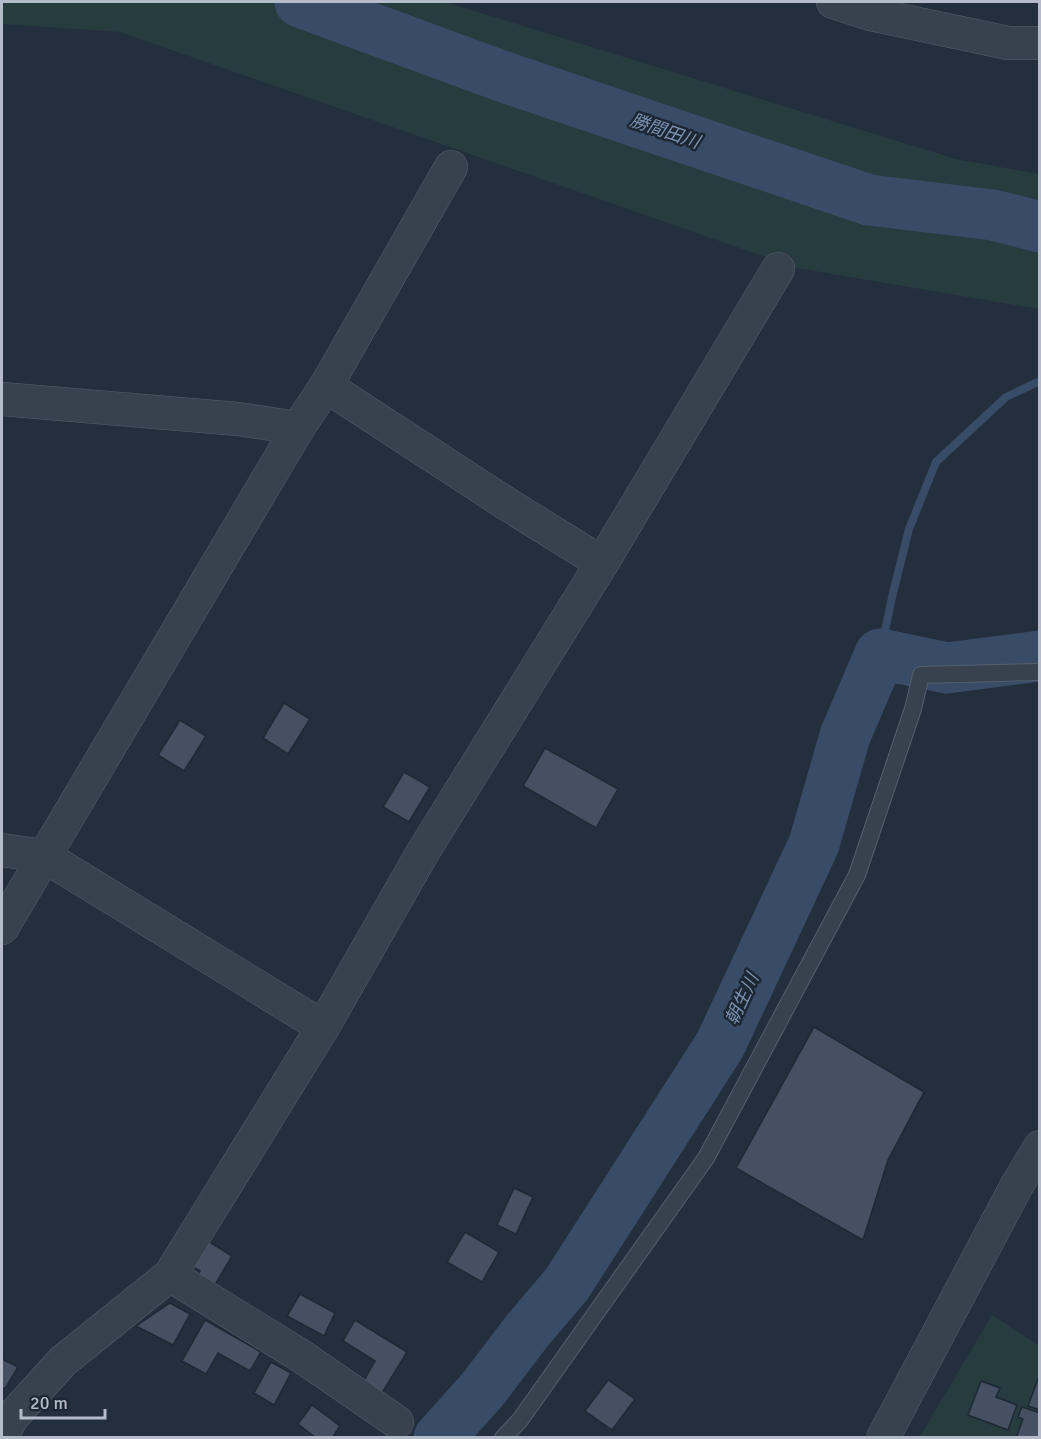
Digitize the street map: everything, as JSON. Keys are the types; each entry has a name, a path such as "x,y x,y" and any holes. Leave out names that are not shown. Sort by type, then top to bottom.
{"street":[{"path":"833,2 871,14 1008,43 1040,43"},
{"path":"2,928 298,428 326,386 451,167"},
{"path":"5,1420 63,1361 170,1275 323,1027 423,852 602,563 778,269"},
{"path":"326,386 602,563"},
{"path":"2,399 238,419 298,428"},
{"path":"2,850 44,856 323,1027"},
{"path":"883,1437 1016,1187 1040,1147"},
{"path":"170,1275 301,1356 397,1422"}],"lane":[{"path":"503,1437 520,1420 706,1158 857,875 914,709 921,675 1040,672"}],"green space":[{"path":"2,2 445,2 956,159 1039,174 1039,309 797,268 120,32 2,24"},
{"path":"992,1315 1039,1346 1039,1437 919,1438"}],"building":[{"path":"284,703 310,719 288,754 263,738"},
{"path":"180,720 206,736 184,771 158,755"},
{"path":"545,748 618,789 596,828 523,786"},
{"path":"404,772 430,787 409,822 383,807"},
{"path":"814,1027 924,1092 888,1160 863,1240 736,1168"},
{"path":"514,1188 533,1197 516,1234 497,1225"},
{"path":"465,1232 499,1252 482,1282 447,1262"},
{"path":"208,1241 232,1256 213,1288 196,1278 200,1271 192,1266"},
{"path":"300,1294 335,1313 324,1336 287,1316"},
{"path":"170,1303 190,1314 173,1345 136,1326"},
{"path":"205,1320 261,1352 250,1371 218,1353 206,1374 182,1361"},
{"path":"355,1320 407,1352 382,1393 363,1382 375,1361 343,1341"},
{"path":"2,1359 18,1367 5,1389 2,1387"},
{"path":"271,1362 291,1373 274,1405 254,1393"},
{"path":"1040,1374 1040,1410 1028,1406"},
{"path":"608,1380 635,1399 612,1430 585,1411"},
{"path":"981,1381 1000,1388 996,1397 1017,1405 1008,1430 968,1415"},
{"path":"312,1405 340,1426 332,1438 316,1438 298,1424"},
{"path":"1022,1407 1040,1413 1040,1438 1016,1438 1023,1419 1018,1417"}],"waterway":[{"name":"勝間田川","path":"300,2 507,78 869,200 993,215 1040,227"},
{"path":"880,654 909,529 936,462 1006,397 1040,381"},
{"name":"朝生川","path":"439,1438 483,1389 527,1331 567,1284 720,1045 814,844 845,736 880,654 947,668 1040,656"}]}
